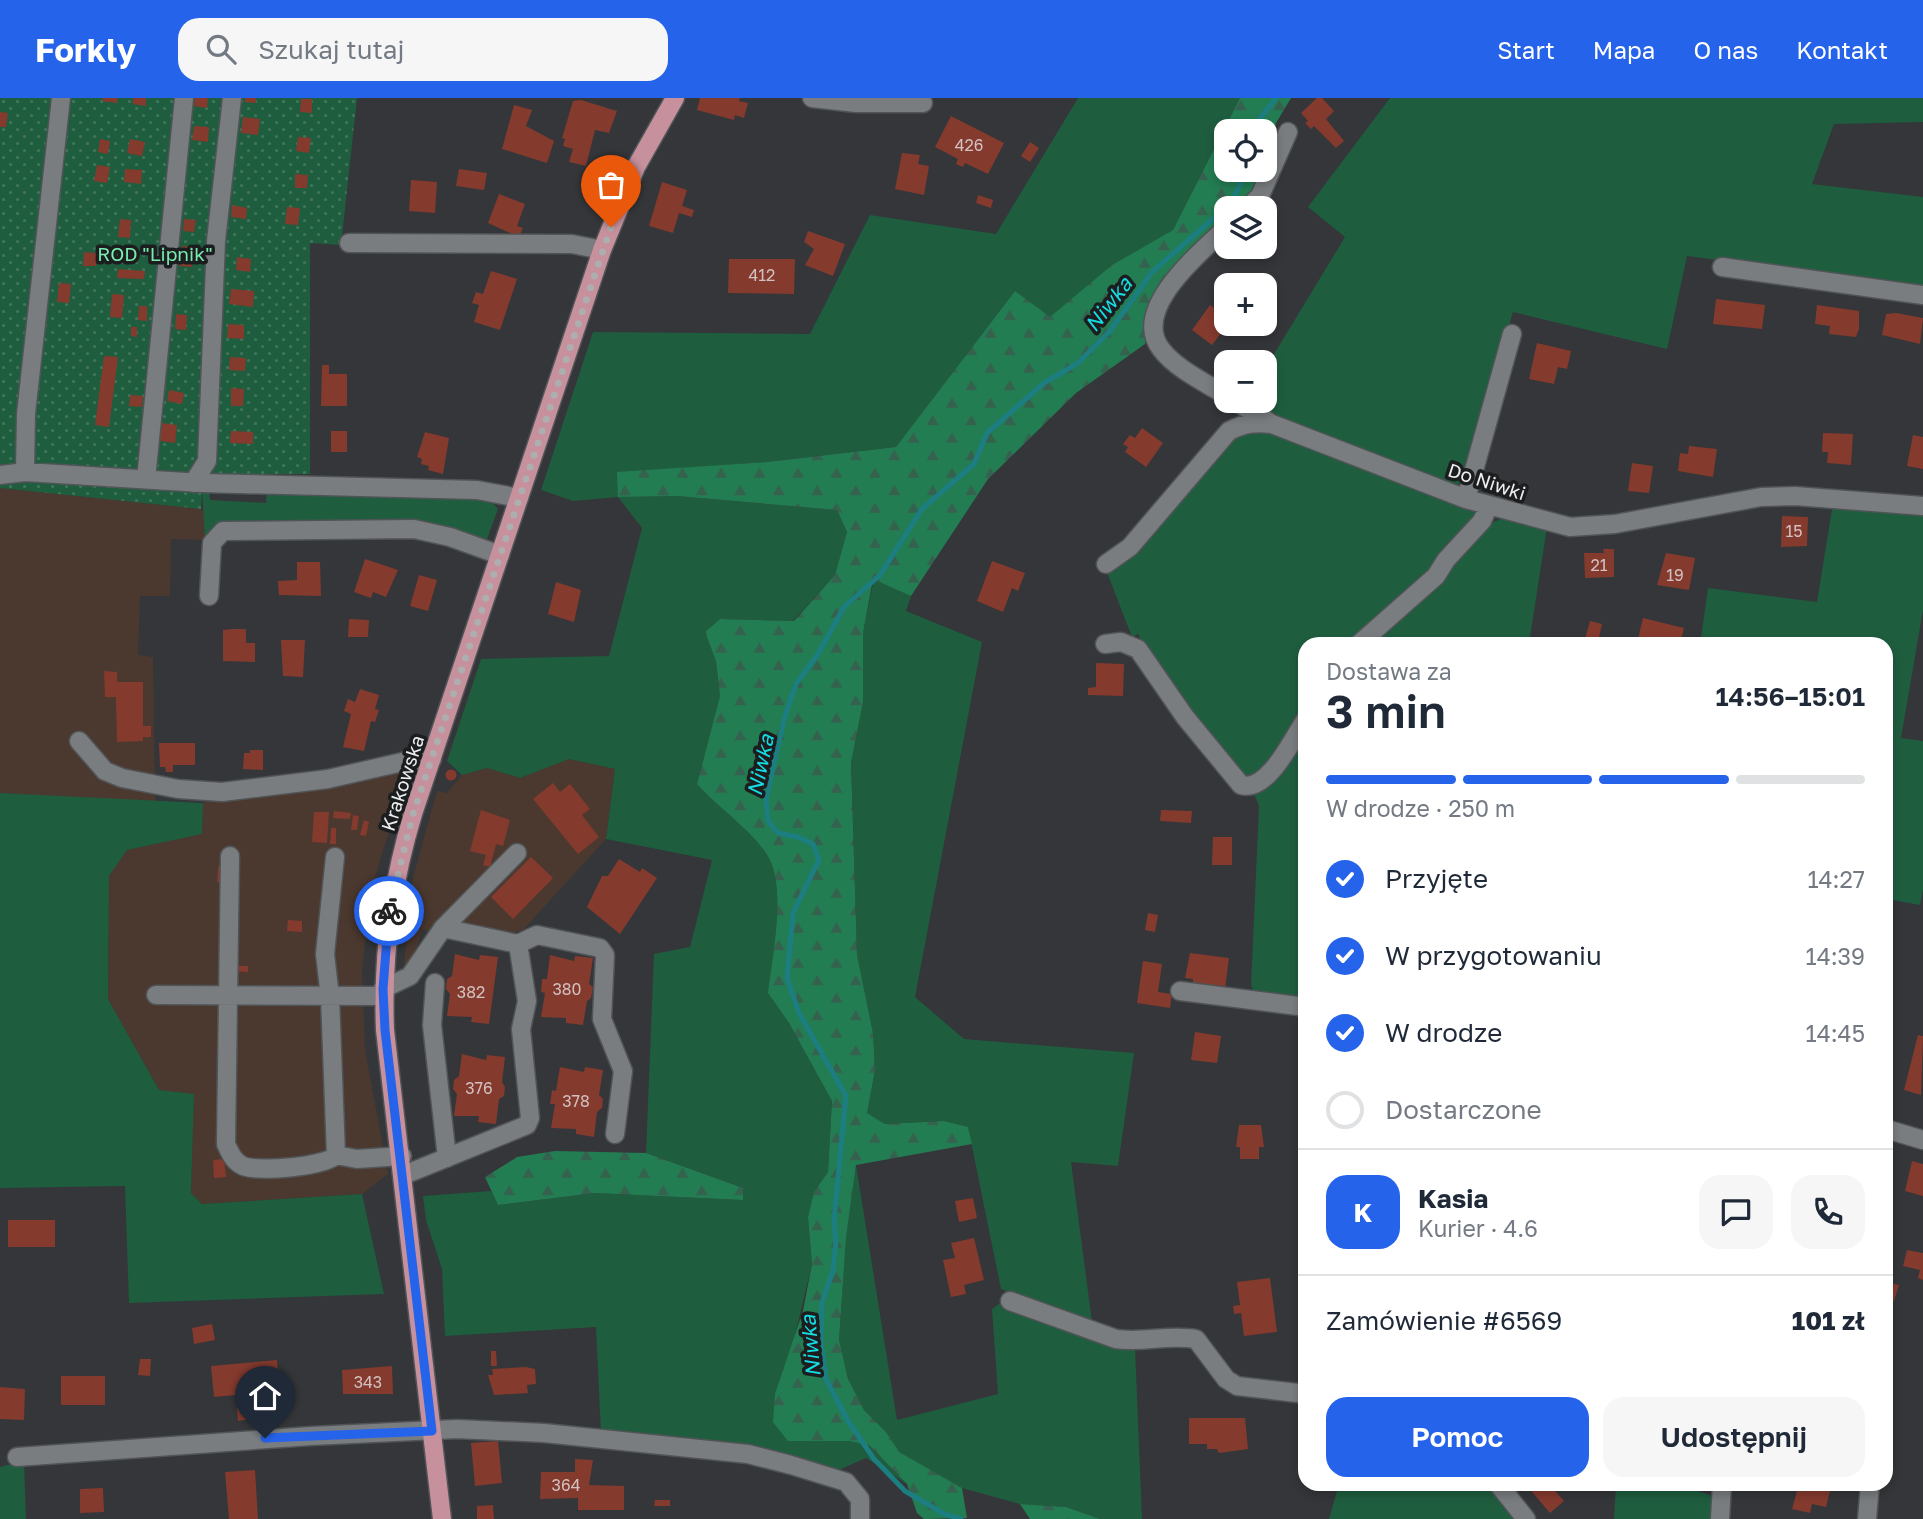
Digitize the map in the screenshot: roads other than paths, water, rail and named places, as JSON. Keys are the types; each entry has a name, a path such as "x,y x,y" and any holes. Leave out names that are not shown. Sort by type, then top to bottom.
{"main road":[{"name":"Krakowska","path":"442,1519 402,1156 388,1057 384,993 391,898 404,844 602,250 636,167 671,99"}],"street":[{"path":"25,472 26,414 61,98"},
{"path":"146,479 184,98"},
{"path":"192,483 207,461 216,241 232,98"},
{"path":"812,98 856,103 923,103"},
{"path":"1260,196 1288,132"},
{"path":"1214,241 1171,284 1158,305 1154,332 1161,349 1214,387"},
{"path":"349,243 572,244 602,250"},
{"path":"1722,267 1923,295"},
{"path":"1466,499 1512,334"},
{"path":"1254,413 1272,424"},
{"name":"Do Niwki","path":"1106,564 1130,547 1229,431 1242,424 1272,424 1466,499 1570,527 1615,524 1761,497 1794,496 1923,506"},
{"path":"0,475 25,472 192,483 477,490 519,498"},
{"path":"1367,637 1430,583 1446,560 1482,521 1489,505"},
{"path":"209,596 212,543 223,531 414,529 450,537 500,555"},
{"path":"1105,644 1121,642 1138,649 1185,717 1241,785 1248,787 1262,782 1298,730"},
{"path":"79,741 105,771 122,778 222,792 328,779 411,760 432,759"},
{"path":"156,995 330,997 384,993 410,976 443,928 517,853"},
{"path":"230,856 226,1144 233,1158 244,1166 260,1167 319,1165 335,1155 357,1159 402,1156"},
{"path":"335,858 325,940 330,997 335,1155"},
{"path":"443,928 518,944 537,934 600,948 605,955 602,1019 623,1072 615,1135"},
{"path":"404,1175 527,1125 530,1118 521,1029 527,1001 518,944"},
{"path":"435,983 432,1025 447,1158"},
{"path":"1180,991 1298,1006"},
{"path":"1893,1131 1923,1140"},
{"path":"1010,1301 1116,1339 1133,1342 1185,1336 1196,1339 1226,1379 1237,1386 1298,1393"},
{"path":"17,1457 117,1452 197,1442 432,1431 544,1433 748,1454 846,1482 860,1499 860,1519"},
{"path":"1503,1491 1525,1519"},
{"path":"1720,1519 1722,1491"},
{"path":"1867,1519 1870,1491"}],"waterway":[{"name":"Niwka","path":"1260,119 1276,98"},
{"name":"Niwka","path":"961,1519 944,1514 905,1491 874,1459 848,1421 826,1379 821,1343 822,1303 833,1270 836,1242 834,1221 846,1096 799,1013 787,978 793,913 819,860 813,844 798,837 778,833 768,821 766,799 785,716 796,684 818,654 844,607 880,575 922,509 974,464 987,433 1044,383 1078,363 1110,331 1152,272 1231,203 1241,182"}],"park label":[{"name":"ROD \"Lipnik\"","path":"155,253"}]}
